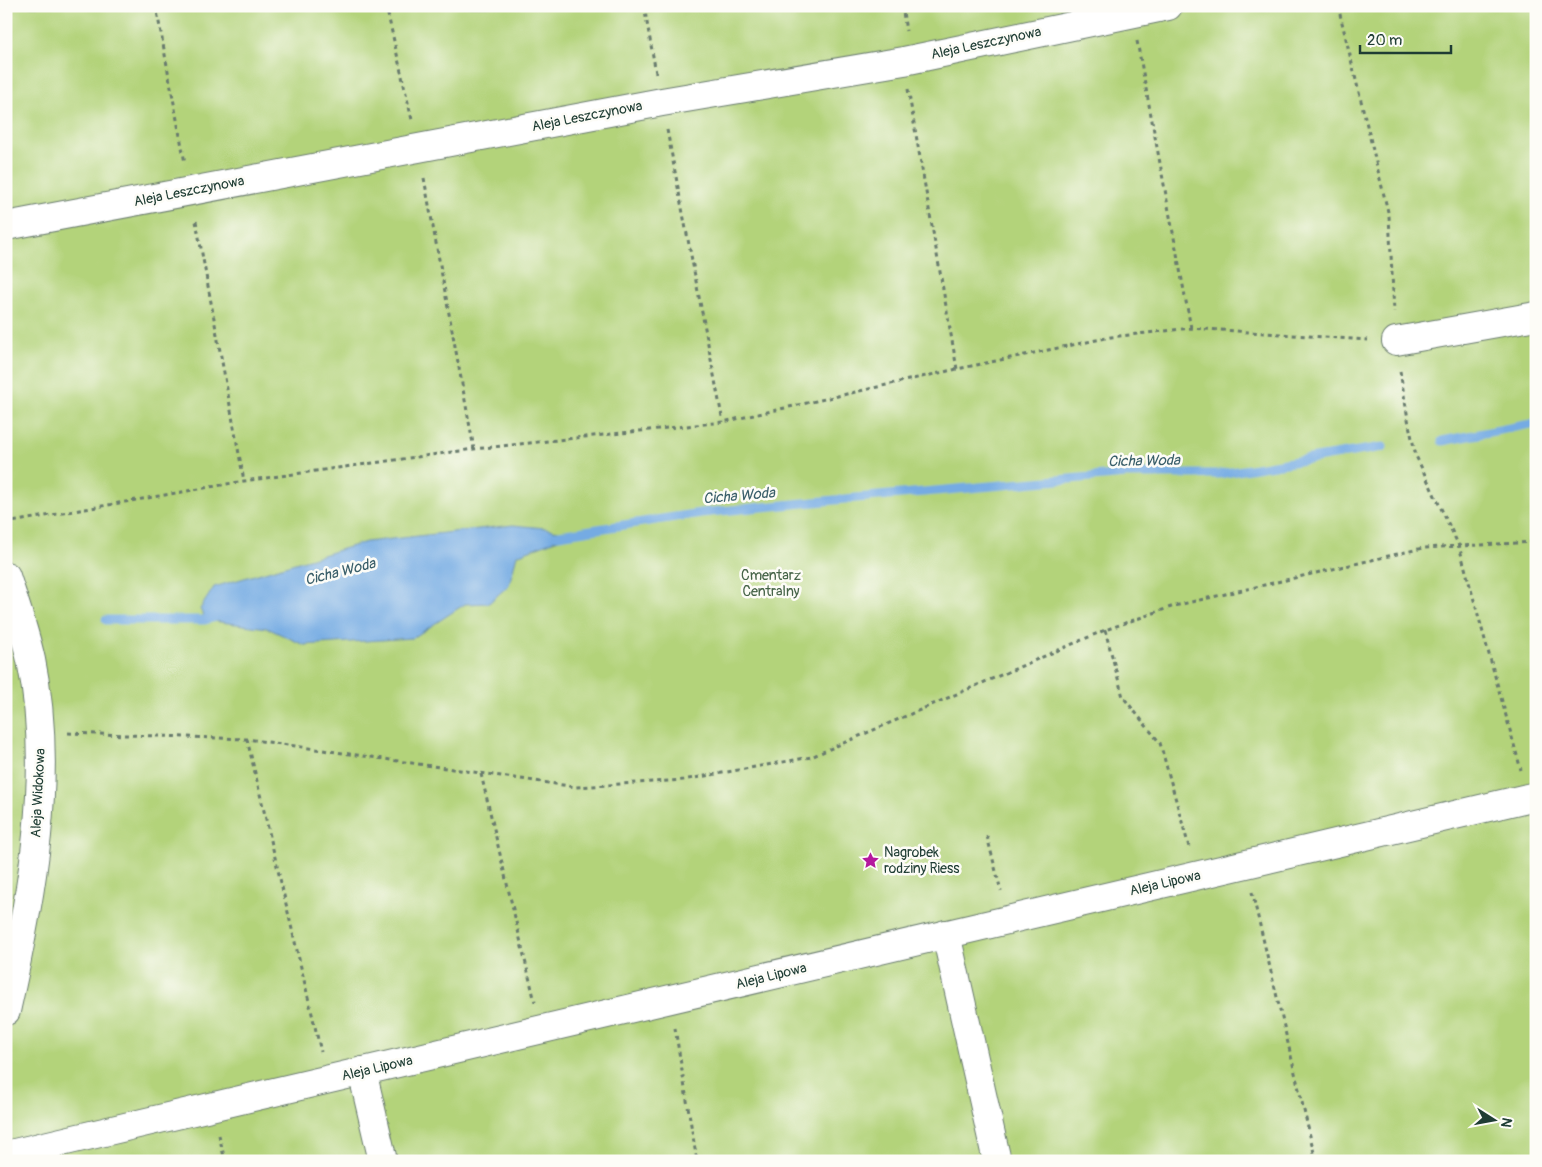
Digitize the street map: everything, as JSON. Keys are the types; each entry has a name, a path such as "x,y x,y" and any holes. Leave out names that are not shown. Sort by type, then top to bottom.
{"street":[{"name":"Aleja Leszczynowa","path":"6,226 662,102 904,60 1168,6"},
{"path":"1396,341 1536,316"},
{"name":"Aleja Widokowa","path":"6,576 31,660 40,732 36,844 20,944 6,1011"},
{"name":"Aleja Lipowa","path":"6,1155 1532,797"},
{"path":"946,934 997,1161"},
{"path":"362,1071 383,1161"}],"path":[{"path":"156,6 244,481"},
{"path":"386,6 418,148 474,449"},
{"path":"644,6 723,422"},
{"path":"1338,6 1389,216 1396,341 1409,425 1416,456 1459,546 1532,797"},
{"path":"1132,13 1191,328"},
{"path":"904,60 957,369"},
{"path":"6,523 244,481 474,449 723,422 957,369 1111,337 1191,328 1396,341"},
{"path":"40,732 247,739 576,787 683,780 811,757 1105,630 1174,606 1423,548 1536,542"},
{"path":"1105,630 1123,697 1160,743 1196,875"},
{"path":"247,739 327,1080"},
{"path":"481,774 542,1029"},
{"path":"987,836 1008,920"},
{"path":"1245,864 1316,1161"},
{"path":"670,1000 697,1161"}],"green space":[{"name":"Cmentarz Centralny","path":"6,6 1536,6 1536,1161 6,1161"}],"water":[{"path":"513,525 545,528 571,534 517,555 509,585 489,603 465,604 413,638 304,645 267,628 205,620 200,609 214,587 366,542"}],"waterway":[{"name":"Cicha Woda","path":"1442,441 1536,423"},
{"name":"Cicha Woda","path":"559,535 701,513 845,499 1126,474 1219,474 1383,447"},
{"name":"Cicha Woda","path":"106,620 205,620 216,617"}],"place":[{"name":"Nagrobek rodziny Riess","path":"870,860"}]}
